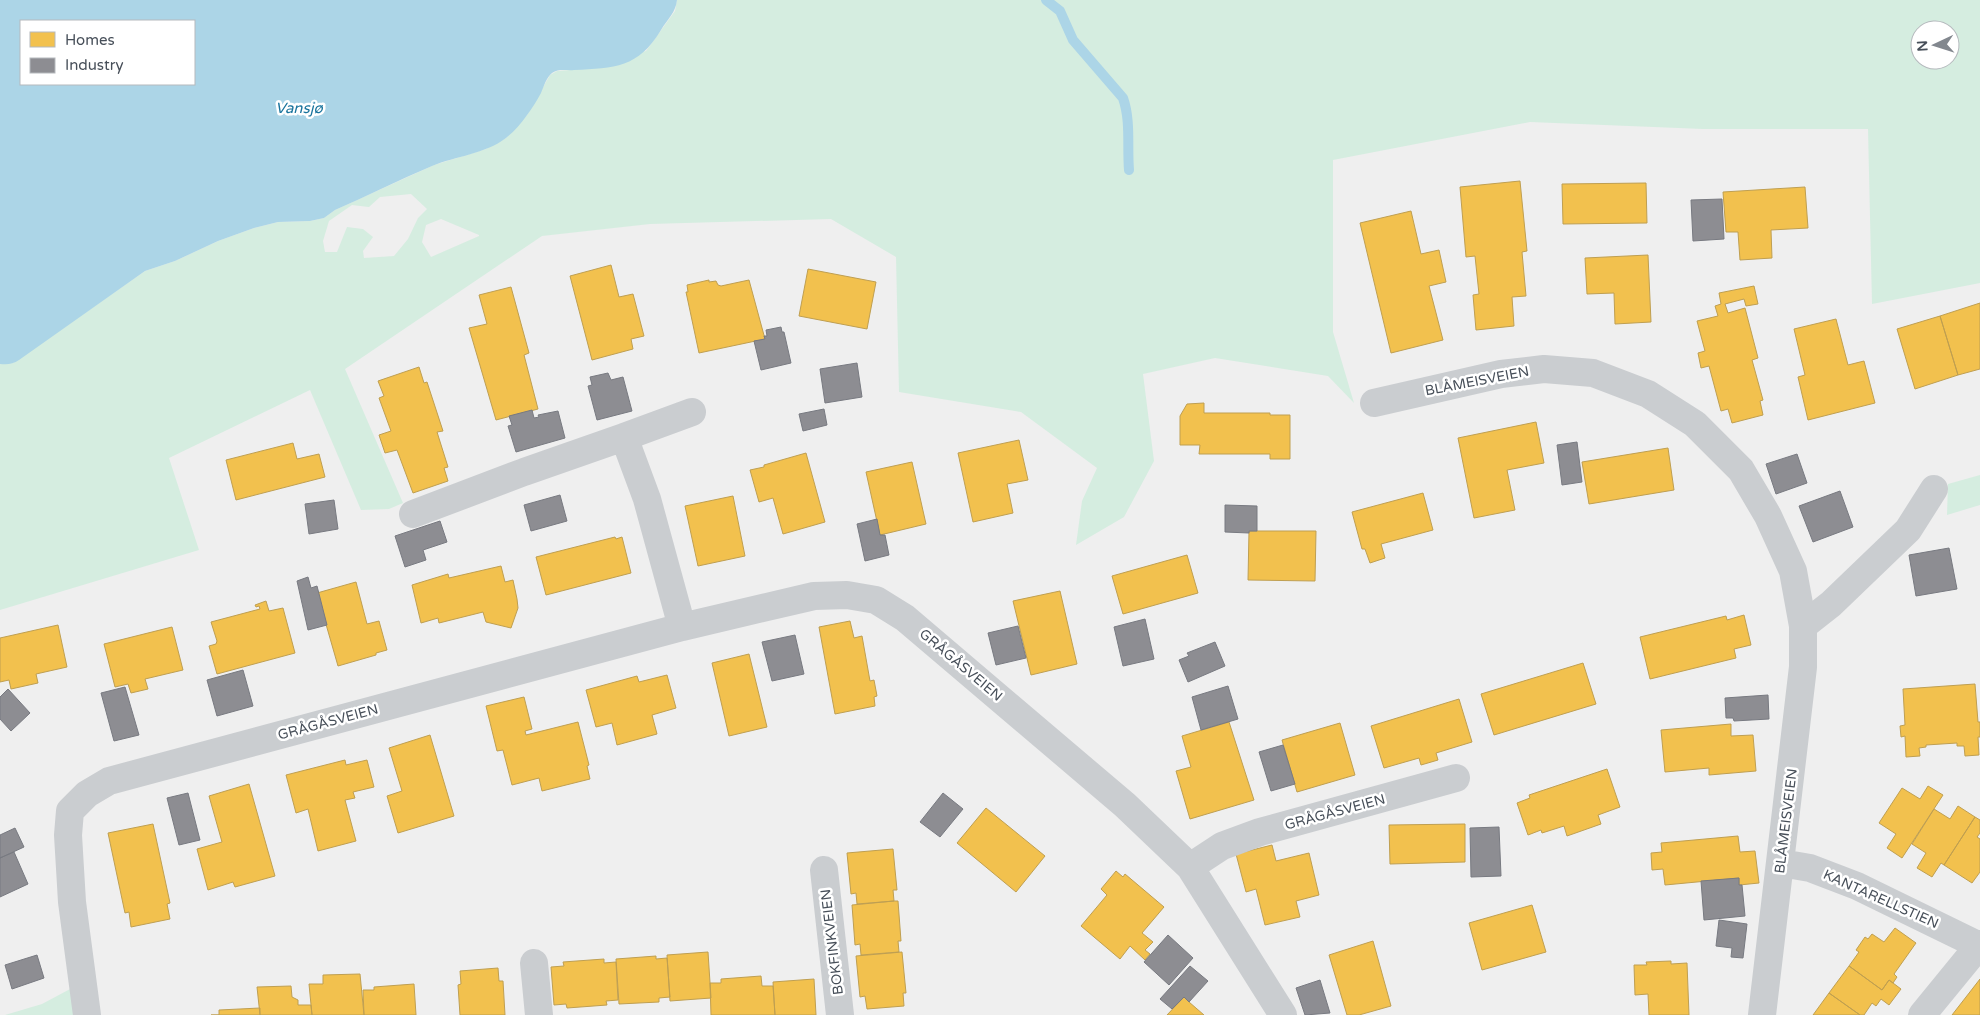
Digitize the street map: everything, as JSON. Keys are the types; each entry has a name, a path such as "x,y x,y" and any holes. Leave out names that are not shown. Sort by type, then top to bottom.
{"street":[{"name":"BLÅMEISVEIEN","path":"1374,404 1500,374 1544,368 1593,373 1648,394 1695,424 1741,470 1768,516 1793,571 1803,626 1804,667 1762,1015"},
{"path":"413,514 692,412"},
{"path":"624,437 647,498 682,627"},
{"path":"1803,626 1831,604 1908,530 1934,489"},
{"name":"GRÅGÅSVEIEN","path":"87,1015 72,902 68,836 70,811 86,794 108,781 682,627 814,596 848,595 876,600 905,618 1126,804 1190,867 1283,1015"},
{"name":"GRÅGÅSVEIEN","path":"1190,867 1222,846 1260,832 1456,778"},
{"name":"KANTARELLSTIEN","path":"1781,863 1810,868 1857,886 1979,944 1946,988 1922,1015"},
{"name":"BOKFINKVEIEN","path":"824,870 840,1015"},
{"path":"534,963 539,1015"}],"green space":[{"path":"677,0 1980,0 1980,283 1872,304 1868,129 1703,129 1530,122 1333,160 1333,332 1354,403 1328,376 1215,358 1143,374 1154,461 1124,517 1076,545 1082,501 1097,468 1021,412 899,392 896,257 831,219 650,224 542,236 345,369 403,503 389,509 361,510 310,390 169,458 199,550 0,610 0,364 13,363 145,271 175,261 218,241 254,228 278,222 310,221 324,218 335,210 434,165 486,149 506,138 527,115 550,75 557,71 570,70 646,51 675,11","holes":["411,194 427,209 418,218 408,239 394,256 364,258 363,251 373,237 363,229 347,227 337,252 325,252 323,241 329,221 352,205 369,207 380,197","441,219 479,235 479,236 431,257 422,242 426,225"]},
{"path":"1980,475 1980,505 1947,515 1948,484"},
{"path":"72,988 76,1015 5,1015 42,1004"}],"water":[{"name":"Vansjø","path":"0,0 677,0 673,12 652,43 634,59 624,64 602,68 560,70 552,73 526,117 511,134 489,148 432,166 335,210 324,218 310,221 278,222 254,228 218,241 175,261 145,271 19,360 0,364"}],"building: Homes":[{"path":"1520,181 1527,251 1522,252 1526,296 1512,297 1514,326 1476,330 1473,295 1479,294 1475,256 1466,257 1460,187"},
{"path":"1646,183 1647,223 1563,224 1562,184"},
{"path":"1805,187 1808,228 1771,230 1772,258 1740,260 1738,232 1726,232 1723,192"},
{"path":"1411,211 1421,254 1439,250 1446,282 1429,286 1443,340 1391,353 1360,223"},
{"path":"1648,255 1651,322 1615,324 1614,293 1587,294 1585,258"},
{"path":"611,265 619,297 633,294 644,336 631,339 633,349 592,360 570,276"},
{"path":"808,269 876,282 867,329 799,316"},
{"path":"709,280 709,282 716,281 721,286 749,280 765,339 699,353 686,292 688,292 687,285"},
{"path":"1754,286 1758,304 1746,306 1744,299 1725,304 1728,313 1745,308 1758,358 1752,360 1763,400 1760,401 1763,415 1732,423 1728,409 1721,411 1709,366 1701,368 1698,353 1705,351 1697,321 1718,316 1715,306 1721,304 1719,293"},
{"path":"511,287 529,353 524,355 538,409 496,420 469,328 487,324 479,295"},
{"path":"1980,303 1980,369 1958,375 1940,316"},
{"path":"1940,316 1958,375 1915,389 1897,329"},
{"path":"1836,319 1848,365 1864,361 1875,403 1808,420 1798,377 1805,375 1794,329"},
{"path":"419,367 424,383 427,382 443,431 437,432 448,467 444,468 448,481 413,493 397,450 385,453 379,435 391,431 379,398 384,396 378,381"},
{"path":"1204,403 1204,413 1270,413 1270,415 1290,415 1290,459 1270,459 1270,454 1199,454 1200,445 1180,445 1180,416 1187,404"},
{"path":"1536,422 1544,463 1507,470 1515,510 1474,518 1458,438"},
{"path":"1019,440 1028,480 1007,484 1013,513 973,522 958,453"},
{"path":"293,443 297,459 319,454 325,477 236,500 226,460"},
{"path":"1668,448 1674,490 1589,504 1582,462"},
{"path":"806,453 825,522 783,534 773,498 759,502 750,470"},
{"path":"912,462 926,524 880,535 866,472"},
{"path":"1423,493 1433,530 1381,544 1385,558 1370,563 1365,549 1362,549 1352,512"},
{"path":"733,496 745,556 698,566 685,506"},
{"path":"1249,531 1316,531 1315,581 1248,580"},
{"path":"615,537 616,539 622,537 631,573 546,595 536,557"},
{"path":"1187,555 1198,593 1123,614 1112,576"},
{"path":"501,566 505,582 513,580 517,599 518,608 511,628 486,622 483,612 439,623 438,618 421,623 412,585 448,574 449,578"},
{"path":"356,582 367,624 379,621 387,650 338,666 317,593"},
{"path":"1060,591 1077,664 1031,675 1013,601"},
{"path":"266,601 269,611 283,608 295,653 217,674 209,646 216,644 217,641 211,622 260,609 259,606 256,607 255,605"},
{"path":"1744,615 1751,645 1734,649 1736,658 1650,679 1640,637 1726,616 1727,620"},
{"path":"850,621 854,638 862,636 870,681 874,680 877,696 874,697 875,706 835,714 819,627"},
{"path":"58,625 67,667 36,674 38,683 11,689 9,680 0,682 0,638"},
{"path":"172,627 183,670 145,679 148,689 131,693 128,684 115,687 104,644"},
{"path":"749,654 767,727 729,736 712,663"},
{"path":"1583,663 1596,704 1494,735 1481,694"},
{"path":"667,675 676,708 652,715 657,734 617,745 612,723 596,727 586,690 637,676 639,682"},
{"path":"1975,684 1978,722 1980,722 1980,737 1978,737 1979,755 1965,756 1964,746 1957,746 1957,743 1926,745 1926,747 1919,748 1920,756 1906,757 1905,736 1901,737 1900,726 1905,725 1903,689"},
{"path":"524,697 532,729 525,731 526,735 578,722 589,765 587,766 590,779 542,791 539,778 512,785 503,750 497,751 486,706"},
{"path":"1459,699 1472,742 1436,753 1438,760 1421,765 1419,758 1384,768 1371,726"},
{"path":"1229,722 1254,800 1190,819 1176,771 1191,767 1182,736"},
{"path":"1340,723 1355,775 1297,792 1282,740"},
{"path":"1731,724 1731,736 1753,735 1756,771 1709,775 1709,768 1665,772 1661,730"},
{"path":"430,735 454,816 398,833 387,796 402,791 389,748"},
{"path":"345,760 346,765 367,760 374,787 353,792 355,798 345,800 356,841 318,851 308,809 296,813 286,775"},
{"path":"1607,769 1620,807 1598,815 1601,824 1567,836 1564,826 1542,833 1541,830 1528,835 1517,803 1530,798 1529,795"},
{"path":"249,784 275,876 235,887 233,882 208,890 197,849 222,842 209,796"},
{"path":"1928,786 1943,795 1902,858 1887,848 1896,834 1879,823 1902,788 1920,799"},
{"path":"1958,806 1975,817 1944,865 1941,863 1932,877 1917,868 1926,853 1912,844 1934,809 1950,819"},
{"path":"986,808 1045,856 1016,892 957,843"},
{"path":"1975,817 1980,820 1980,833 1977,837 1980,839 1980,872 1972,883 1944,865"},
{"path":"153,824 170,903 167,904 170,919 131,927 129,912 125,913 108,833"},
{"path":"1465,824 1465,862 1390,864 1389,825"},
{"path":"1738,836 1740,852 1755,851 1759,883 1739,885 1739,878 1665,885 1663,869 1652,870 1651,853 1662,852 1661,843"},
{"path":"1272,845 1276,861 1309,853 1319,895 1296,901 1300,917 1265,925 1256,889 1246,892 1236,854"},
{"path":"893,849 897,890 893,890 894,901 857,904 856,893 851,894 847,853"},
{"path":"1116,871 1123,877 1125,874 1164,907 1142,933 1153,942 1145,950 1150,954 1145,960 1130,946 1120,959 1081,926 1107,895 1101,889"},
{"path":"898,901 901,941 898,941 899,952 861,955 860,944 855,945 852,905"},
{"path":"1532,905 1546,952 1482,970 1469,923"},
{"path":"1895,928 1916,943 1894,974 1897,977 1893,983 1889,980 1882,990 1849,966 1859,952 1856,950 1865,937 1868,939 1872,934 1884,942"},
{"path":"1373,941 1391,1006 1359,1015 1347,1015 1329,955"},
{"path":"708,952 711,998 670,1001 667,955"},
{"path":"902,952 906,993 903,993 904,1006 867,1009 865,996 860,997 856,956"},
{"path":"656,956 656,959 667,958 670,997 659,998 659,1002 619,1004 616,959"},
{"path":"604,959 604,963 616,962 618,1000 606,1001 607,1005 567,1008 566,1004 554,1005 551,967 564,966 563,962"},
{"path":"1671,961 1671,964 1687,963 1689,1015 1649,1015 1648,994 1635,995 1634,965 1647,965 1646,962"},
{"path":"1849,966 1882,990 1889,980 1901,989 1889,1005 1881,999 1876,1006 1872,1003 1864,1015 1860,1015 1829,993"},
{"path":"498,968 499,981 503,981 505,1015 460,1015 458,985 461,984 460,971"},
{"path":"360,974 364,1015 312,1015 309,984 323,984 323,975"},
{"path":"761,976 762,986 773,986 775,1015 711,1015 710,983 721,983 721,979"},
{"path":"814,979 816,1015 775,1015 773,982"},
{"path":"1980,979 1980,1015 1952,1015"},
{"path":"414,984 416,1015 364,1015 363,990 374,990 374,987"},
{"path":"291,986 292,997 298,1000 298,1005 311,1005 312,1015 260,1015 257,987"},
{"path":"1829,993 1860,1015 1813,1015"},
{"path":"1184,997 1189,1002 1204,1015 1167,1015"},
{"path":"260,1008 260,1015 219,1015 219,1010"}],"building: Industry":[{"path":"1722,199 1724,239 1693,241 1691,200"},
{"path":"781,327 782,332 784,332 791,363 761,370 754,341 765,339 764,336 767,336 766,330"},
{"path":"857,363 862,397 825,403 820,369"},
{"path":"608,373 611,380 623,377 632,411 597,420 588,386 592,385 590,377"},
{"path":"824,409 827,425 803,431 799,414"},
{"path":"532,410 534,418 539,417 538,415 558,411 565,438 516,452 508,426 512,425 509,416"},
{"path":"1577,442 1582,482 1562,485 1557,445"},
{"path":"1797,454 1807,483 1776,494 1766,464"},
{"path":"1840,491 1853,527 1813,542 1799,506"},
{"path":"560,495 567,521 531,531 524,505"},
{"path":"334,500 338,529 309,534 305,504"},
{"path":"1225,505 1257,506 1257,531 1249,531 1249,533 1225,532"},
{"path":"877,519 880,535 885,535 889,555 865,561 857,524"},
{"path":"440,521 447,542 423,550 426,560 405,567 395,536"},
{"path":"1949,548 1957,589 1916,596 1909,555"},
{"path":"308,577 311,588 317,586 327,625 308,630 297,581"},
{"path":"1145,619 1154,659 1123,666 1114,627"},
{"path":"1018,626 1026,658 996,665 988,633"},
{"path":"795,635 804,674 772,681 762,642"},
{"path":"1215,642 1225,666 1188,682 1179,660 1189,656 1187,653"},
{"path":"243,670 253,706 217,716 207,680"},
{"path":"1228,686 1238,719 1201,730 1192,697"},
{"path":"125,687 139,735 114,741 101,693"},
{"path":"8,689 30,713 11,731 0,719 0,697"},
{"path":"1768,695 1769,719 1734,721 1733,718 1726,718 1725,698"},
{"path":"1283,745 1295,784 1271,791 1259,752"},
{"path":"188,793 200,840 179,845 167,798"},
{"path":"943,793 963,809 940,837 920,822"},
{"path":"1499,827 1501,876 1471,877 1470,828"},
{"path":"15,828 24,847 0,858 0,835"},
{"path":"14,852 28,884 0,897 0,858"},
{"path":"1739,878 1739,885 1742,885 1745,916 1704,920 1701,881"},
{"path":"1719,920 1747,924 1743,958 1731,957 1732,948 1716,946"},
{"path":"1168,935 1193,958 1169,985 1144,962"},
{"path":"37,955 44,978 12,989 5,965"},
{"path":"1190,966 1208,981 1189,1002 1184,997 1172,1009 1160,999"},
{"path":"1320,980 1330,1013 1305,1015 1296,988"}],"waterway":[{"path":"1046,0 1060,11 1073,40 1123,98 1128,125 1129,170"}]}
